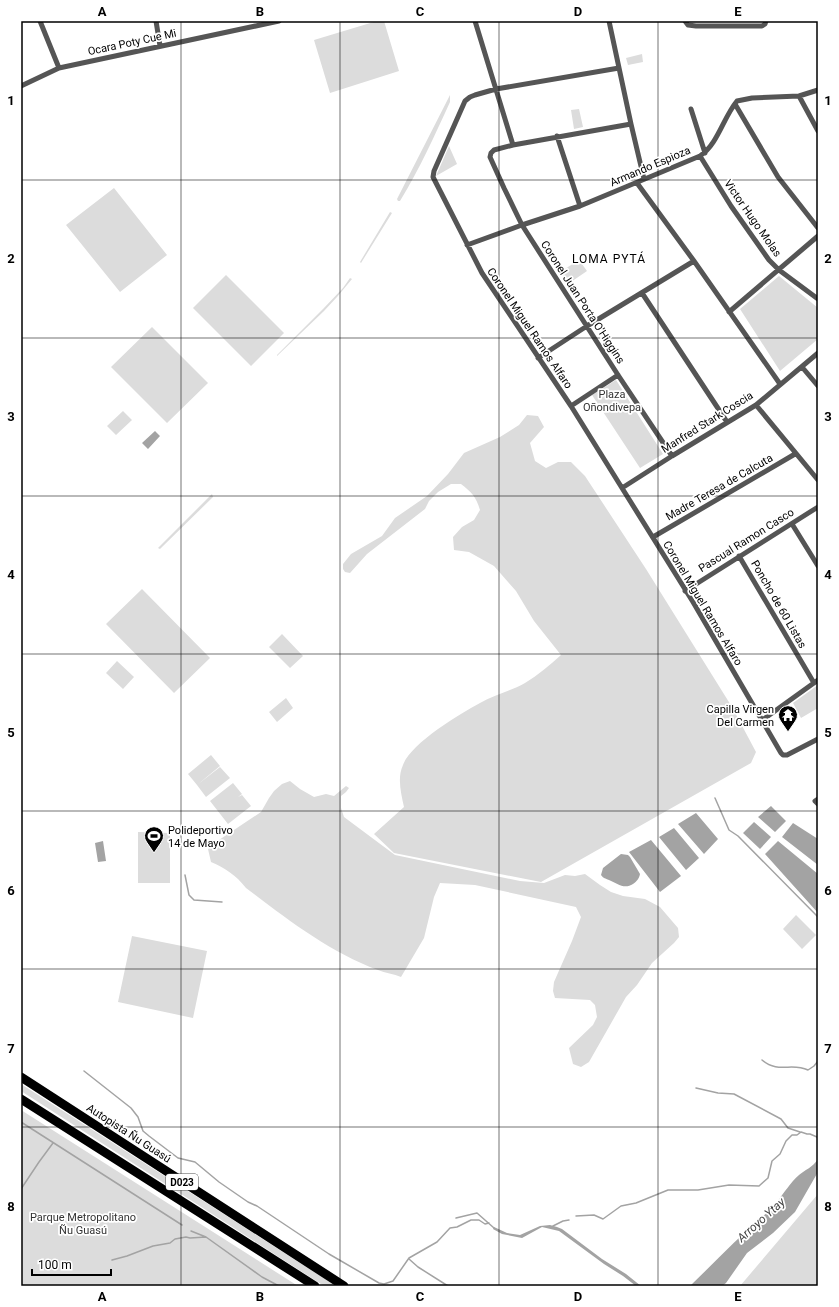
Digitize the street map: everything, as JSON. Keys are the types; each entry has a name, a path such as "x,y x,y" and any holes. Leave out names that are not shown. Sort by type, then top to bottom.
{"highway":[{"name":"Autopista Ñu Guasú","path":"21,1077 344,1286"},
{"name":"D023","path":"21,1099 315,1286"}],"street":[{"path":"40,21 59,68"},
{"path":"156,21 160,46"},
{"name":"Ocara Poty Cue Mi","path":"21,86 59,68 279,21"},
{"path":"475,21 513,145 631,124"},
{"path":"609,21 644,178"},
{"path":"685,21 688,25 696,26 762,26 766,21"},
{"name":"Coronel Miguel Ramos Alfaro","path":"619,68 475,94 465,101 433,177 482,273 571,406 653,537 781,753 783,755 787,754 818,739"},
{"path":"818,90 799,96 742,99 737,101 735,104 778,177 818,228"},
{"path":"799,96 818,131"},
{"name":"Armando Espioza","path":"467,245 580,206 637,183 644,178 700,156 705,153 712,144 735,104"},
{"path":"691,109 705,153"},
{"path":"557,136 580,206"},
{"name":"Coronel Juan Porta O'Higgins","path":"513,145 497,149 491,153 490,157 522,225 672,456"},
{"name":"Victor Hugo Molas","path":"700,156 730,206 769,260 779,270 818,299"},
{"path":"637,183 694,261 780,384"},
{"path":"729,312 818,236"},
{"path":"538,358 587,326 694,261"},
{"path":"642,293 727,422"},
{"name":"Manfred Stark Coscia","path":"622,488 756,405 818,353"},
{"path":"802,367 818,386"},
{"path":"571,406 618,375"},
{"path":"756,405 818,480"},
{"name":"Madre Teresa de Calcuta","path":"653,537 795,454"},
{"name":"Pascual Ramon Casco","path":"685,591 818,507"},
{"path":"792,524 818,566"},
{"name":"Poncho de 60 Listas","path":"739,556 816,681"},
{"path":"761,721 816,681"},
{"path":"818,799 815,801 818,804"}],"green space":[{"path":"377,21 384,21 399,71 330,93 314,40"},
{"path":"642,54 643,62 628,65 626,58"},
{"path":"450,95 450,102 426,152 407,189 400,201 398,201 397,199"},
{"path":"579,109 583,127 574,129 571,110"},
{"path":"449,146 457,164 436,176"},
{"path":"114,188 167,255 120,292 66,225"},
{"path":"390,212 392,213 361,263 360,262"},
{"path":"579,260 587,271 568,284 560,272"},
{"path":"226,275 284,333 251,366 193,308"},
{"path":"779,276 818,308 818,339 780,371 740,309"},
{"path":"350,278 352,279 324,311 277,356 343,288"},
{"path":"152,327 208,383 167,423 111,367"},
{"name":"Plaza Oñondivepa","path":"616,380 663,454 640,468 592,395"},
{"path":"123,411 132,420 116,435 107,426"},
{"path":"527,415 538,416 544,427 530,443 535,461 546,468 558,462 571,462 585,476 646,569 732,707 756,752 751,763 541,882 394,853 374,834 404,807 400,786 401,770 408,756 416,748 437,730 471,708 535,677 561,655 534,621 516,591 494,566 469,552 454,550 453,537 462,527 474,520 480,510 475,498 461,484 451,484 438,492 429,501 425,509 367,554 350,573 345,572 343,569 343,564 351,554 382,536 395,518 427,496 448,474 464,453 500,437 519,425"},
{"path":"212,494 213,497 160,549 158,548"},
{"path":"142,589 210,658 174,693 106,624"},
{"path":"282,634 303,656 290,668 269,647"},
{"path":"117,661 134,677 123,689 106,673"},
{"path":"818,685 818,708 801,718 793,703"},
{"path":"286,698 293,708 277,722 269,712"},
{"path":"211,755 220,766 197,785 188,774"},
{"path":"220,767 230,778 206,797 197,785"},
{"path":"290,781 314,797 326,794 334,796 346,786 349,788 341,796 341,808 344,817 395,855 520,881 544,883 565,875 575,876 585,874 611,892 623,896 645,899 660,907 678,928 679,937 652,963 637,985 626,997 589,1062 581,1067 573,1064 569,1048 593,1025 597,1017 595,1005 590,1000 555,998 553,991 554,982 581,917 576,907 475,885 440,883 434,897 424,938 401,977 360,963 342,954 293,923 246,888 230,872 211,862 208,849 261,812 274,791 282,784"},
{"path":"233,783 242,794 238,797 242,795 251,806 228,824 210,801"},
{"name":"Polideportivo 14 de Mayo","path":"138,832 170,833 170,883 138,883"},
{"path":"796,915 816,935 802,949 783,929"},
{"path":"132,936 207,951 193,1018 118,1002"},
{"path":"21,1084 336,1286 324,1286 21,1091"},
{"name":"Parque Metropolitano Ñu Guasú","path":"21,1110 298,1286 21,1286"},
{"path":"818,1194 818,1286 740,1286"}],"water":[{"path":"155,431 160,436 148,449 142,443"},
{"path":"771,806 786,821 775,832 758,817"},
{"path":"696,813 718,839 704,854 678,824"},
{"path":"754,822 771,837 760,849 743,833"},
{"path":"793,823 818,839 818,865 782,837"},
{"path":"674,828 699,858 686,870 659,837"},
{"path":"651,840 681,876 660,892 629,852"},
{"path":"103,841 106,861 98,862 95,843"},
{"path":"778,841 818,874 818,913 765,854"},
{"path":"621,854 628,855 630,857 640,874 637,881 630,886 621,885 604,878 601,875 603,868"},
{"name":"Arroyo Ytay","path":"818,1159 818,1172 795,1212 773,1233 747,1253 726,1283 722,1286 690,1286 769,1211 796,1178"},
{"path":"550,1225 562,1229 641,1286 636,1286 559,1231 542,1227 522,1238 502,1234 493,1229 494,1227 507,1233 520,1235 540,1226"}],"waterway":[{"path":"715,798 729,830 738,836 818,917"},
{"path":"185,875 189,895 194,900 222,902"},
{"path":"762,1060 774,1066 796,1067 808,1070 818,1061"},
{"path":"84,1071 131,1108 138,1117 143,1131 178,1158 195,1162 219,1182 248,1202 257,1206 329,1254 379,1283 384,1284 393,1281 409,1258 437,1242 450,1228 457,1227 471,1220 479,1220 485,1224 489,1223"},
{"path":"696,1088 718,1093 734,1094 781,1119 788,1128 800,1132"},
{"path":"21,1122 182,1225"},
{"path":"576,1216 594,1215 603,1219 621,1206 636,1203 668,1190 698,1190 729,1185 759,1186 768,1178 772,1161 780,1154 786,1141 792,1135 797,1135 801,1132 810,1134 818,1139"},
{"path":"21,1189 53,1143"},
{"path":"456,1218 477,1213 494,1228"},
{"path":"553,1226 569,1220"},
{"path":"191,1231 206,1237 262,1277 279,1286"},
{"path":"112,1260 153,1246 170,1243 175,1239 186,1237 206,1237"},
{"path":"409,1259 418,1267 448,1286"}],"place":[{"name":"Capilla Virgen Del Carmen","path":"788,732"},
{"name":"Polideportivo 14 de Mayo","path":"154,853"}],"district":[{"name":"LOMA PYTÁ","path":"609,259"}]}
